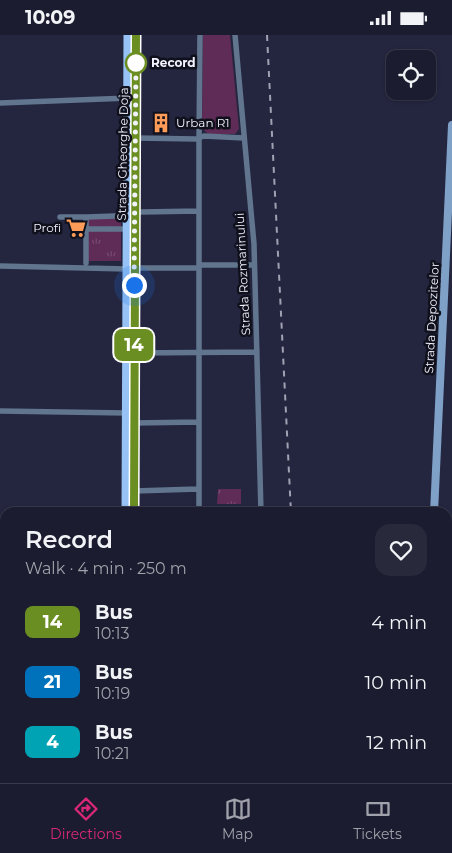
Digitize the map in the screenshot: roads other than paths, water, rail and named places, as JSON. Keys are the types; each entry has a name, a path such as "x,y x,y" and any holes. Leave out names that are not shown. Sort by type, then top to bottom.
{"main road":[{"name":"Strada Gheorghe Doja","path":"128,35 136,138 130,269 134,353 134,507"},
{"name":"Strada Gheorghe Doja","path":"126,507 132,98 136,35"}],"street":[{"path":"198,507 200,35"},
{"name":"Strada Rozmarinului","path":"234,35 254,244 260,507"},
{"path":"0,103 132,98"},
{"name":"Strada Depozitelor","path":"434,507 452,125"},
{"path":"136,138 199,139 204,136 244,137"},
{"path":"141,212 199,211"},
{"path":"60,217 115,216"},
{"path":"86,217 86,263"},
{"path":"86,229 122,229"},
{"path":"0,266 130,269 254,265"},
{"path":"134,353 257,352"},
{"path":"0,411 126,413"},
{"path":"134,423 199,422"},
{"path":"134,491 198,489"}],"railway":[{"path":"267,35 291,507"}],"place":[{"name":"Record","path":"136,63"},
{"name":"Urban R1","path":"161,123"},
{"name":"Profi","path":"76,228"}]}
